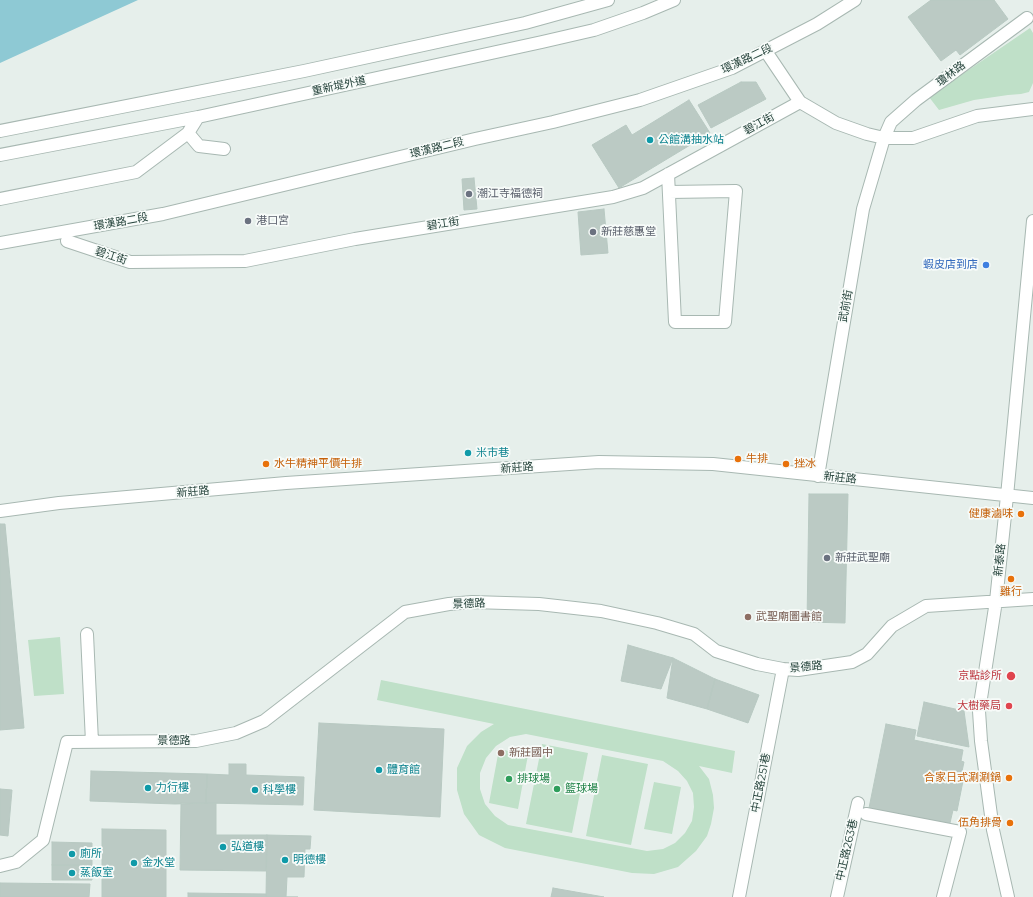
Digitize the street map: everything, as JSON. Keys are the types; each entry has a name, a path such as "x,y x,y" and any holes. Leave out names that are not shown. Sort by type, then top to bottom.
{"street":[{"name":"重新堤外道","path":"0,131 312,69 525,23 608,0"},
{"name":"重新堤外道","path":"0,155 198,117 594,30 674,0"},
{"name":"環漢路二段","path":"0,243 163,214 640,100 732,68 817,24 856,0"},
{"name":"瓊林路","path":"884,138 891,122 916,100 1027,18"},
{"path":"765,50 800,102 836,123 867,134 884,138 913,138 977,116 1033,108"},
{"name":"碧江街","path":"67,241 130,262 245,261 355,238 613,197 643,188 800,102"},
{"path":"0,199 136,172 188,133 198,117"},
{"path":"188,133 199,146 224,149"},
{"name":"武前街","path":"818,476 863,209 884,138"},
{"path":"668,174 675,322 725,322 736,191 669,192"},
{"name":"新泰路","path":"1008,897 993,830 981,741 979,710 996,601 1033,221"},
{"name":"新莊路","path":"2,511 59,503 286,483 599,462 713,464 1033,498"},
{"name":"景德路","path":"0,866 16,862 43,840 67,742 196,741 236,733 264,721 405,612 449,604 472,602 539,604 601,611 694,634 716,651 757,664 798,670 852,662 867,654 892,626 926,606 1033,599"},
{"path":"87,634 92,742"},
{"name":"中正路251巷","path":"739,897 783,669"},
{"name":"中正路263巷","path":"836,897 858,803"},
{"path":"866,814 960,832 943,897"}],"green space":[{"path":"1030,28 1033,33 1033,83 1029,92 974,100 939,110 929,97"},
{"path":"60,637 64,694 34,696 28,640"},
{"path":"381,680 735,751 732,773 699,766 709,779 713,795 714,808 711,824 707,836 696,851 678,867 654,874 632,873 505,848 479,835 464,814 457,790 457,768 467,746 481,732 494,724 377,700","holes":["526,734 663,761 678,771 687,781 693,793 694,807 692,821 685,833 675,843 663,849 647,851 508,825 495,816 485,804 480,789 480,773 486,758 496,746 510,737"]},
{"name":"籃球場","path":"542,744 588,753 572,833 526,824"},
{"name":"排球場","path":"499,749 528,755 518,809 489,803"},
{"name":"籃球場","path":"602,755 648,764 631,845 586,836"},
{"path":"654,782 681,787 672,834 644,829"}],"water":[{"path":"0,0 138,0 0,63"}],"building":[{"path":"931,0 994,0 1008,19 960,55 956,50 941,61 908,17"},
{"path":"741,82 756,82 766,99 711,128 698,105"},
{"name":"公館溝抽水站","path":"689,100 710,133 619,188 592,145 626,125 632,135"},
{"name":"潮江寺福德祠","path":"474,178 477,209 464,210 462,179"},
{"name":"新莊慈惠堂","path":"604,209 608,253 581,255 578,212"},
{"name":"新莊武聖廟","path":"809,494 848,494 845,623 807,622"},
{"path":"0,524 5,524 24,728 0,730"},
{"path":"628,645 673,658 661,689 621,681"},
{"path":"673,658 715,679 707,709 667,698"},
{"path":"715,679 759,695 748,723 707,709"},
{"path":"924,702 964,711 969,747 917,736"},
{"name":"體育館","path":"319,723 444,729 440,817 314,810"},
{"path":"886,724 916,730 914,740 963,750 961,761 964,762 961,776 964,776 957,811 953,810 950,823 938,821 938,823 869,808"},
{"name":"科學樓","path":"229,764 246,764 246,775 304,777 303,805 206,803 207,774 229,775"},
{"name":"力行樓","path":"91,771 207,774 206,803 175,804 90,801"},
{"path":"0,789 12,790 8,836 0,835"},
{"name":"弘道樓","path":"181,803 216,803 216,835 267,835 266,871 180,870"},
{"name":"金水堂","path":"102,829 166,830 166,897 102,897"},
{"name":"明德樓","path":"267,835 311,836 310,849 305,849 304,877 287,877 286,897 266,897"},
{"name":"廁所","path":"52,842 92,843 92,865 52,865"},
{"name":"蒸飯室","path":"52,865 92,865 92,880 52,880"},
{"path":"0,883 90,884 89,897 0,897"},
{"path":"553,888 604,897 551,897"},
{"path":"188,893 266,894 266,897 188,897"}],"place":[{"name":"公館溝抽水站","path":"650,140"},
{"name":"潮江寺福德祠","path":"469,194"},
{"name":"港口宮","path":"248,221"},
{"name":"新莊慈惠堂","path":"593,232"},
{"name":"蝦皮店到店","path":"986,265"},
{"name":"米市巷","path":"468,453"},
{"name":"牛排","path":"738,459"},
{"name":"水牛精神平價牛排","path":"266,464"},
{"name":"挫冰","path":"786,464"},
{"name":"健康滷味","path":"1021,514"},
{"name":"新莊武聖廟","path":"827,558"},
{"name":"雞行","path":"1011,579"},
{"name":"武聖廟圖書館","path":"748,617"},
{"name":"京點診所","path":"1011,676"},
{"name":"大樹藥局","path":"1009,706"},
{"name":"新莊國中","path":"501,753"},
{"name":"體育館","path":"379,770"},
{"name":"合家日式涮涮鍋","path":"1009,778"},
{"name":"排球場","path":"509,779"},
{"name":"力行樓","path":"148,788"},
{"name":"籃球場","path":"557,789"},
{"name":"科學樓","path":"255,790"},
{"name":"伍角排骨","path":"1010,823"},
{"name":"弘道樓","path":"223,847"},
{"name":"廁所","path":"72,854"},
{"name":"明德樓","path":"285,860"},
{"name":"金水堂","path":"134,863"},
{"name":"蒸飯室","path":"72,873"}]}
